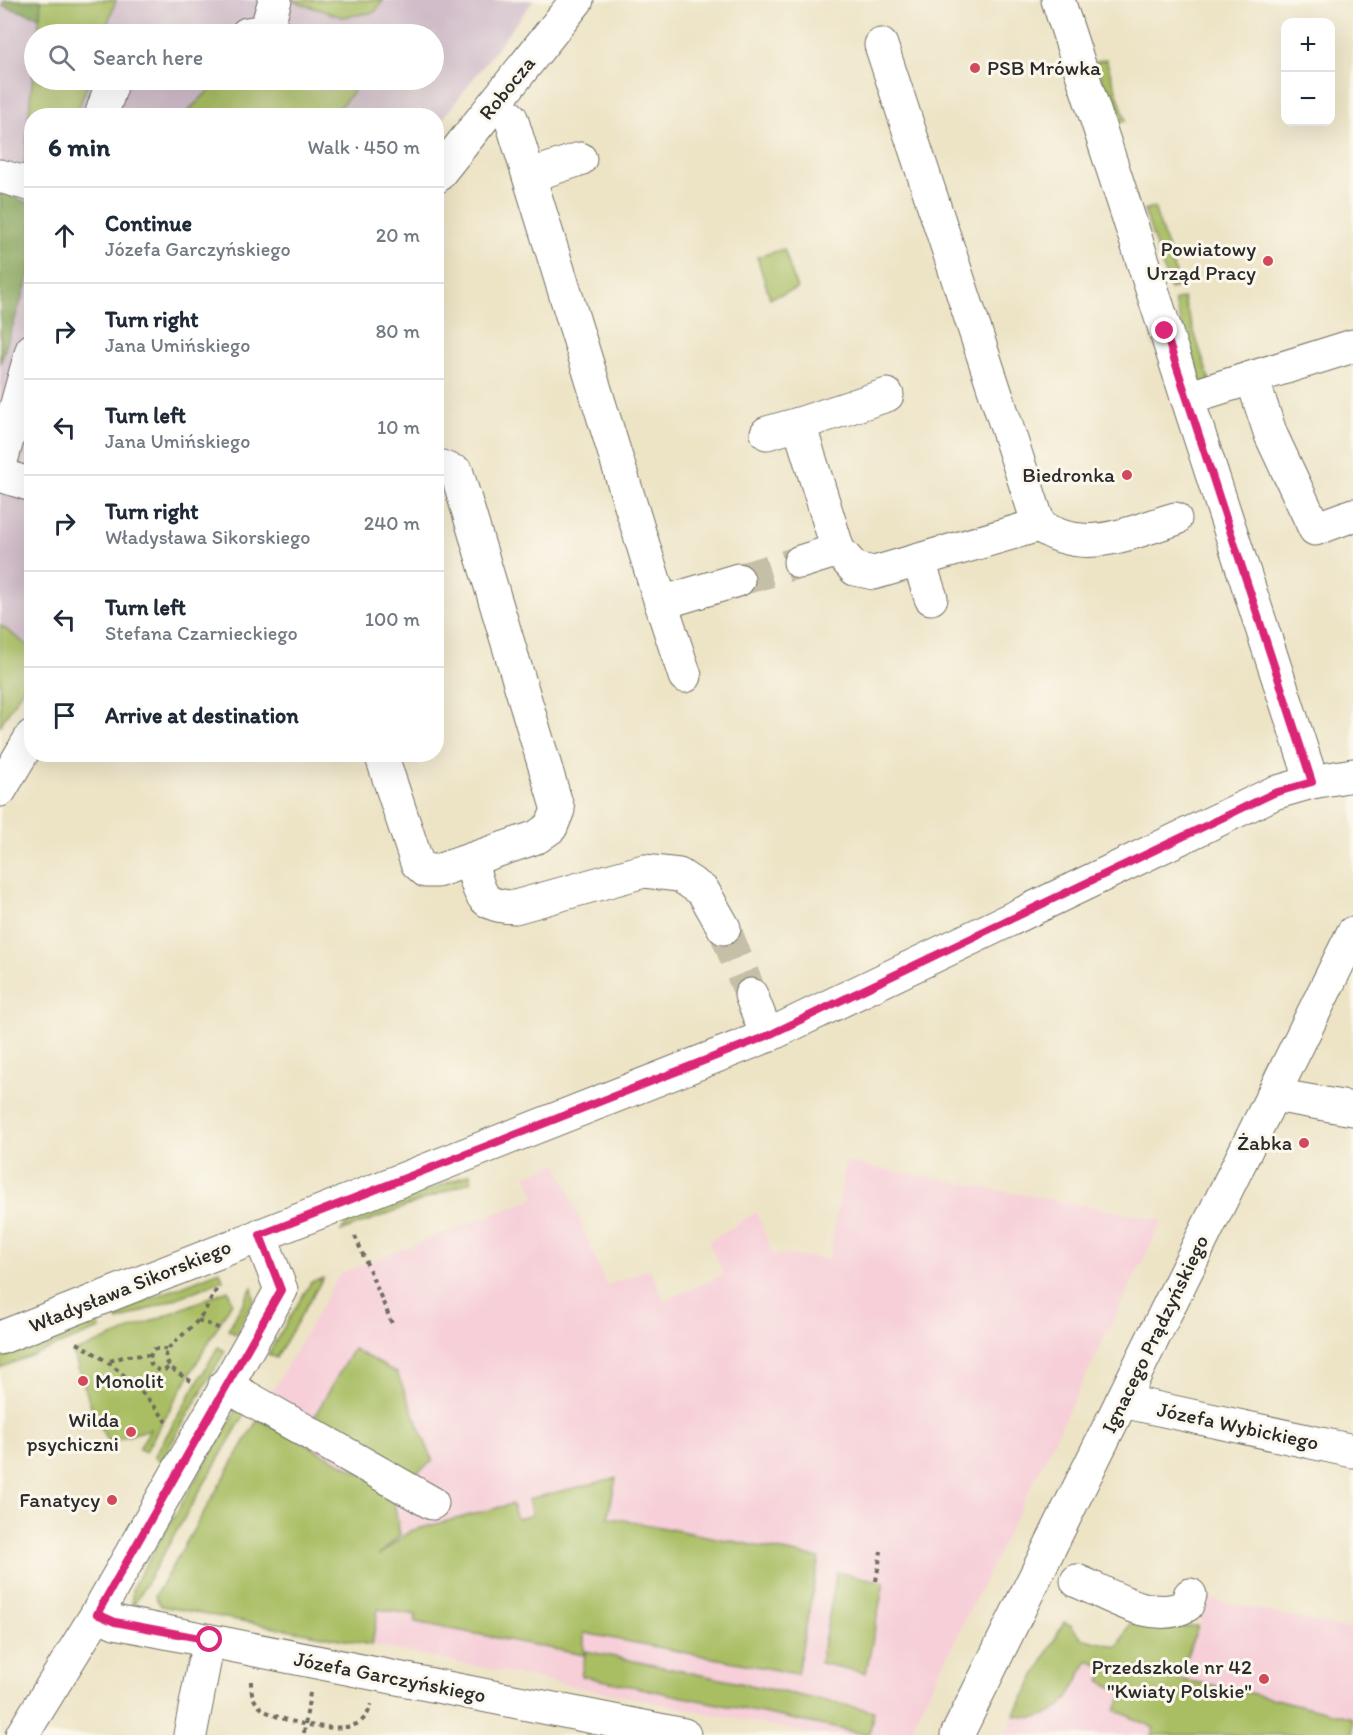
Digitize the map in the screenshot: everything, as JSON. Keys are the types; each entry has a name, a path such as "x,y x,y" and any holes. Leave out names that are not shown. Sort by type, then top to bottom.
{"street":[{"path":"268,24 275,0"},
{"name":"Robocza","path":"444,167 577,0"},
{"path":"1058,0 1312,782"},
{"path":"881,45 1039,525 1056,537 1078,542 1102,540 1175,519"},
{"path":"104,108 110,90"},
{"path":"494,104 511,118 685,676"},
{"path":"529,176 580,159"},
{"path":"0,176 24,183"},
{"path":"1187,398 1353,346"},
{"path":"1252,378 1271,435 1315,529 1353,515"},
{"path":"0,465 24,379"},
{"path":"767,433 887,396"},
{"path":"799,424 838,550 855,569 874,573 919,562 1039,525"},
{"path":"384,762 417,863 426,871 436,872 537,837 551,827 558,810 457,472 444,468"},
{"path":"0,475 24,482"},
{"path":"800,562 838,550"},
{"path":"919,562 931,598"},
{"path":"661,603 738,580"},
{"path":"0,790 24,750"},
{"name":"Władysława Sikorskiego","path":"0,1338 767,1036 1274,793 1312,782 1353,775"},
{"path":"470,860 482,897 495,906 515,907 644,872 679,875 703,891 723,927"},
{"name":"Ignacego Prądzyńskiego","path":"957,1735 1353,933"},
{"path":"751,995 767,1036"},
{"path":"1274,1095 1353,1109"},
{"path":"22,1735 97,1614 281,1290 260,1235"},
{"path":"225,1385 432,1503"},
{"name":"Józefa Wybickiego","path":"1122,1401 1353,1450"},
{"path":"1077,1581 1141,1608 1166,1614 1190,1607"},
{"name":"Józefa Garczyńskiego","path":"97,1614 115,1622 684,1735"},
{"path":"190,1735 204,1663"}],"path":[{"path":"355,1236 393,1326"},
{"path":"191,1381 170,1367 166,1359 167,1349 198,1320 218,1287"},
{"path":"198,1320 221,1329"},
{"path":"77,1343 109,1362 150,1399 167,1422"},
{"path":"167,1349 154,1349 150,1355 150,1364 155,1370 163,1371 170,1367"},
{"path":"109,1362 126,1356 150,1355"},
{"path":"876,1581 881,1551"},
{"path":"252,1673 251,1694 260,1707 279,1718 333,1727 355,1725 369,1712 371,1698"},
{"path":"304,1733 308,1706"}],"shaded area":[{"path":"0,0 534,0 444,117 444,108 24,108 24,674 0,697"},
{"path":"845,1162 1163,1220 908,1735 816,1735 283,1627 161,1606 155,1596 340,1273 535,1198 527,1175 558,1163 606,1286 650,1269 664,1301 724,1274 708,1242 756,1212 773,1254 829,1259"},
{"name":"Przedszkole nr 42 \"Kwiaty Polskie\"","path":"1210,1599 1353,1630 1353,1735 1004,1735 1064,1622 1071,1625 1081,1638 1119,1647 1176,1678"}],"green space":[{"path":"5,0 41,0 40,17 3,6"},
{"path":"41,0 116,0 108,24 39,24"},
{"path":"290,0 383,0 375,12 342,17"},
{"path":"1106,59 1126,121 1117,123 1096,62"},
{"path":"31,90 85,90 79,108 30,108"},
{"path":"210,90 354,90 339,108 191,108"},
{"path":"0,191 24,202 24,292 0,364"},
{"path":"1154,207 1180,286 1170,289 1144,210"},
{"path":"784,249 797,289 770,298 757,257"},
{"path":"1183,298 1210,381 1201,384 1174,301"},
{"path":"0,625 24,643 24,687 0,726"},
{"path":"470,1174 472,1181 340,1232 351,1220"},
{"path":"220,1271 223,1280 118,1321 115,1313"},
{"path":"323,1278 276,1358 268,1354 311,1282"},
{"path":"252,1287 254,1299 235,1334 228,1330"},
{"path":"228,1290 232,1302 145,1452 139,1449 150,1429 108,1442 92,1409 73,1353"},
{"path":"97,1320 100,1329 0,1368 0,1358"},
{"path":"218,1347 225,1351 161,1461 154,1457"},
{"path":"353,1349 397,1373 433,1461 413,1475 314,1417"},
{"path":"239,1406 247,1410 132,1608 132,1588"},
{"path":"258,1419 392,1490 400,1535 378,1556 410,1531 512,1504 517,1519 532,1515 528,1499 616,1478 608,1517 819,1558 797,1674 584,1633 584,1655 415,1622 416,1615 378,1609 372,1645 161,1606 155,1596"},
{"path":"837,1572 884,1582 866,1673 820,1663"},
{"path":"1132,1620 1160,1628 1198,1626 1178,1679 1234,1689 1353,1718 1353,1735 1151,1735 1154,1728 1115,1710 1124,1693 1100,1681 1106,1669 1088,1660 1069,1696 1053,1712 1030,1717 1014,1715 1064,1622 1071,1625 1081,1638 1118,1647"},
{"path":"586,1651 874,1711 869,1735 581,1676"}],"tunnel":[{"path":"738,580 800,562"},
{"path":"724,928 751,995"}],"place":[{"name":"PSB Mrówka","path":"975,68"},
{"name":"Powiatowy Urząd Pracy","path":"1268,261"},
{"name":"Biedronka","path":"1127,475"},
{"name":"Żabka","path":"1304,1143"},
{"name":"Monolit","path":"83,1381"},
{"name":"Wilda psychiczni","path":"131,1432"},
{"name":"Fanatycy","path":"112,1500"},
{"name":"Przedszkole nr 42 \"Kwiaty Polskie\"","path":"1264,1679"}],"route":[{"path":"210,1640 115,1622 97,1614 281,1290 260,1235 767,1036 1274,793 1312,782 1165,331"}]}
